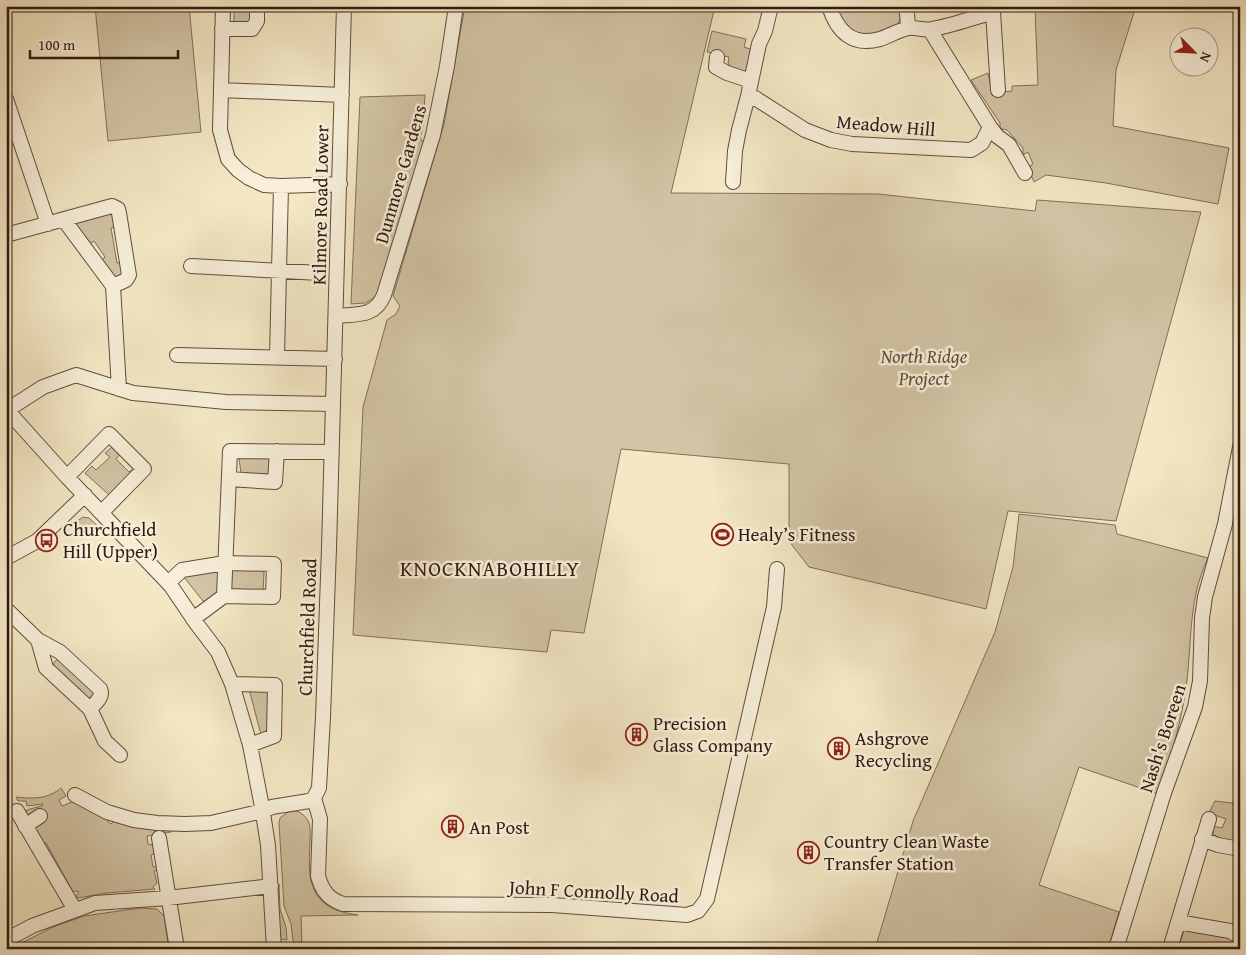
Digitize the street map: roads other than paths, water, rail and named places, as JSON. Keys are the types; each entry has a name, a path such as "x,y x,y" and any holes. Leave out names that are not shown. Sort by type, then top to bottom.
{"street":[{"path":"222,6 220,130 228,159 249,178 264,184 281,186 340,184"},
{"path":"222,29 252,29 257,21 258,6"},
{"name":"Kilmore Road Lower","path":"333,404 337,316 344,6"},
{"name":"Dunmore Gardens","path":"337,316 368,313 374,310 384,295 432,135 447,66 456,6"},
{"path":"733,182 738,134 759,44 765,31 771,6"},
{"path":"829,6 833,19 846,35 870,40 908,28 930,30 993,9 998,90"},
{"path":"908,28 907,12 909,6"},
{"path":"930,30 990,127 997,136 1009,145 1025,173"},
{"path":"717,57 716,67 726,73 751,81"},
{"path":"221,90 342,95"},
{"name":"Meadow Hill","path":"748,96 755,98 808,132 831,140 852,144 971,150 982,143 990,127"},
{"path":"6,99 48,224"},
{"path":"277,357 281,186"},
{"path":"6,235 112,206 118,209 129,275 126,280 113,286"},
{"path":"64,220 113,286 120,389"},
{"path":"191,266 320,272"},
{"path":"176,355 335,359"},
{"path":"274,949 268,845 250,745 232,684 218,652 168,583 67,477 7,409 43,387 76,375 133,393 226,402 333,404"},
{"name":"Churchfield Road","path":"314,798 319,788 323,726 333,404"},
{"path":"67,477 109,434 144,469 102,512"},
{"name":"Nash's Boreen","path":"1116,949 1164,793 1195,707 1200,682 1202,618 1205,597 1225,524 1240,447"},
{"path":"224,596 230,451 332,452"},
{"path":"229,479 275,482 277,451"},
{"path":"6,558 37,541 85,495"},
{"path":"168,583 182,570 225,563 274,564 273,597 224,596 193,619"},
{"name":"John F Connolly Road","path":"314,798 320,819 318,876 320,884 328,896 343,904 552,905 687,915 698,912 707,899 732,793 774,607 777,569"},
{"path":"6,609 38,640 60,652 100,689 102,694 90,709"},
{"path":"38,640 46,668 90,709 105,741 120,755"},
{"path":"232,684 274,685 274,736 250,745"},
{"path":"75,795 107,812 134,820 157,823 212,823 262,809 309,801 314,798"},
{"path":"17,811 76,910"},
{"path":"26,826 40,816"},
{"path":"1172,942 1209,819"},
{"path":"159,838 177,949"},
{"path":"1202,839 1240,850"},
{"path":"6,940 32,926 96,903 168,898 270,886"},
{"path":"1178,922 1230,931 1240,937"}],"place":[{"name":"Healy’s Fitness","path":"722,534"},
{"name":"Churchfield Hill (Upper)","path":"47,540"},
{"name":"Precision Glass Company","path":"637,734"},
{"name":"Ashgrove Recycling","path":"839,749"},
{"name":"An Post","path":"453,827"},
{"name":"Country Clean Waste Transfer Station","path":"808,852"}],"district":[{"name":"KNOCKNABOHILLY","path":"490,569"}],"park label":[{"name":"North Ridge Project","path":"924,367"}]}
